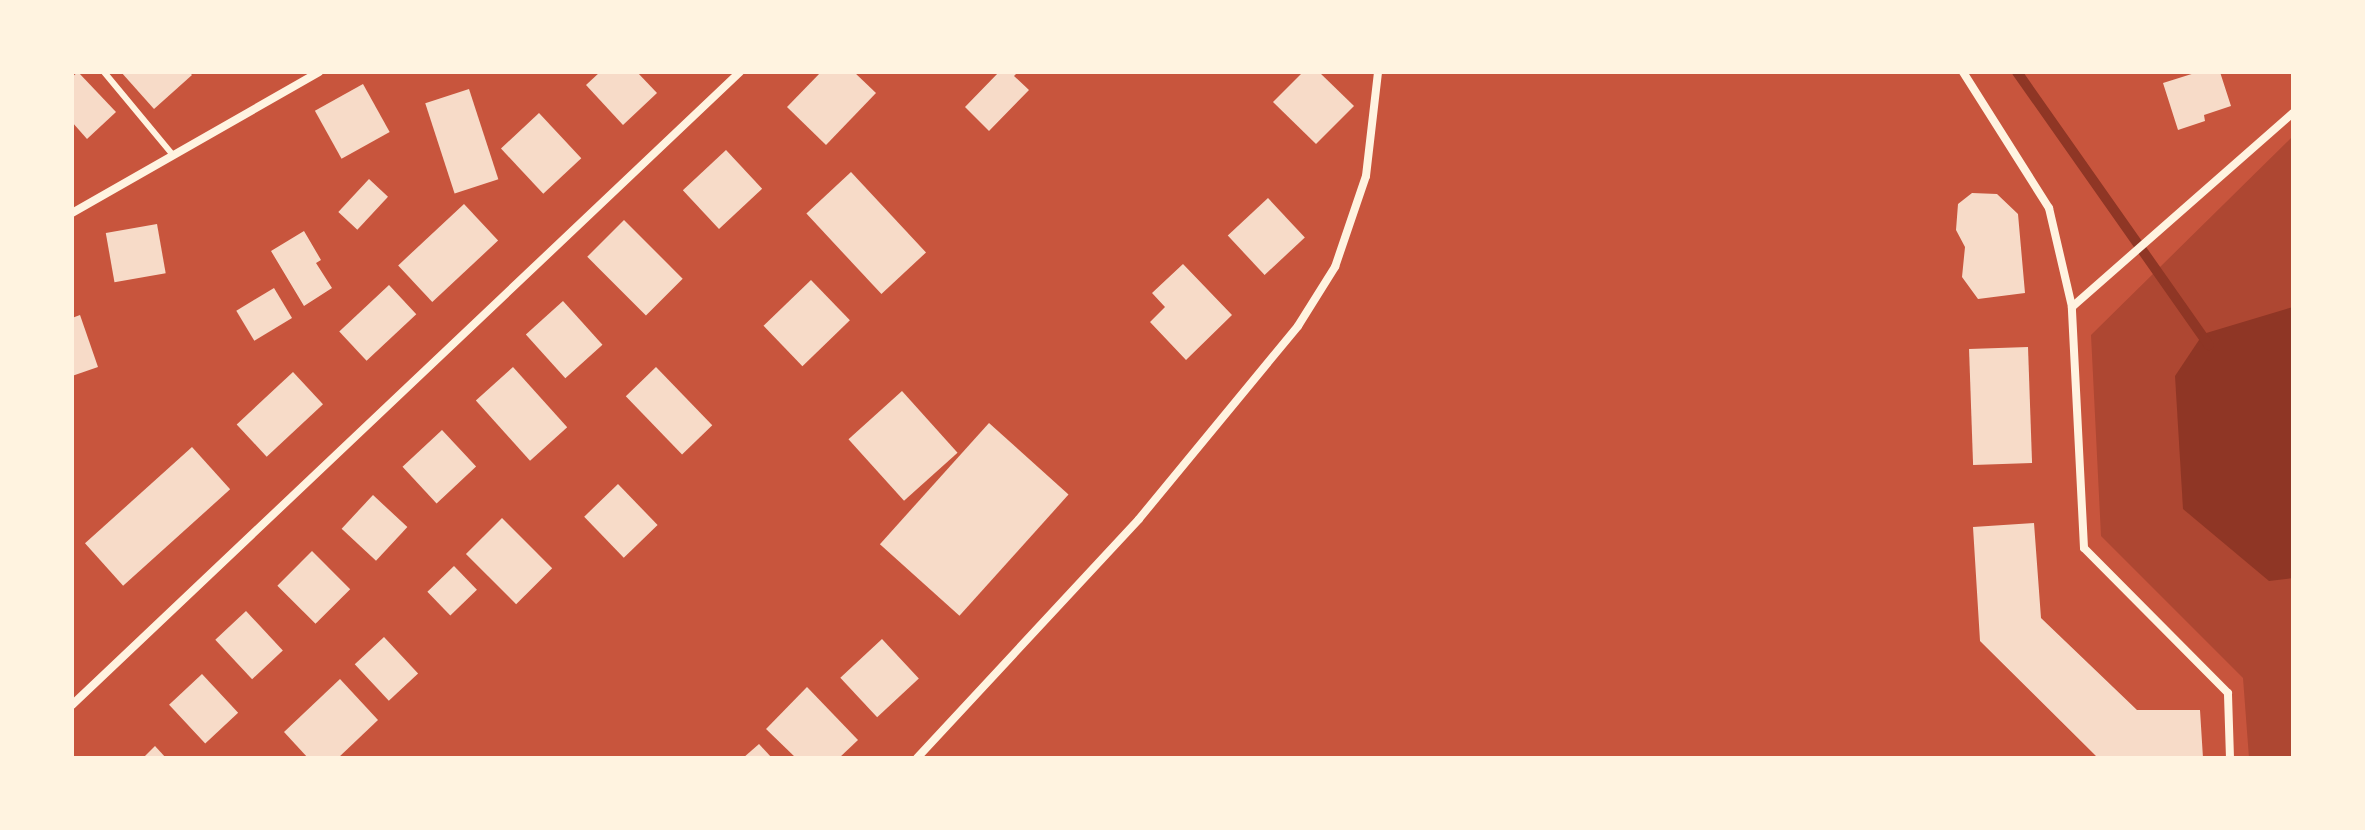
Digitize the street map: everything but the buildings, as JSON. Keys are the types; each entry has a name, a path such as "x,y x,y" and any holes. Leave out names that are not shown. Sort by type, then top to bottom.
{"street":[{"path":"72,213 319,72"},
{"path":"72,705 740,72"},
{"path":"917,758 1139,519 1298,326 1335,267 1366,176 1378,72"},
{"path":"1963,72 2049,208 2072,307 2084,548 2228,693 2230,758"},
{"path":"2072,307 2293,113"}],"lane":[{"path":"104,72 173,155"}],"shaded area":[{"path":"2293,136 2293,758 2249,758 2243,678 2101,536 2091,335"},
{"path":"2293,307 2293,578 2269,581 2183,509 2175,376 2203,334"}],"waterway":[{"path":"2017,72 2209,345"}]}
